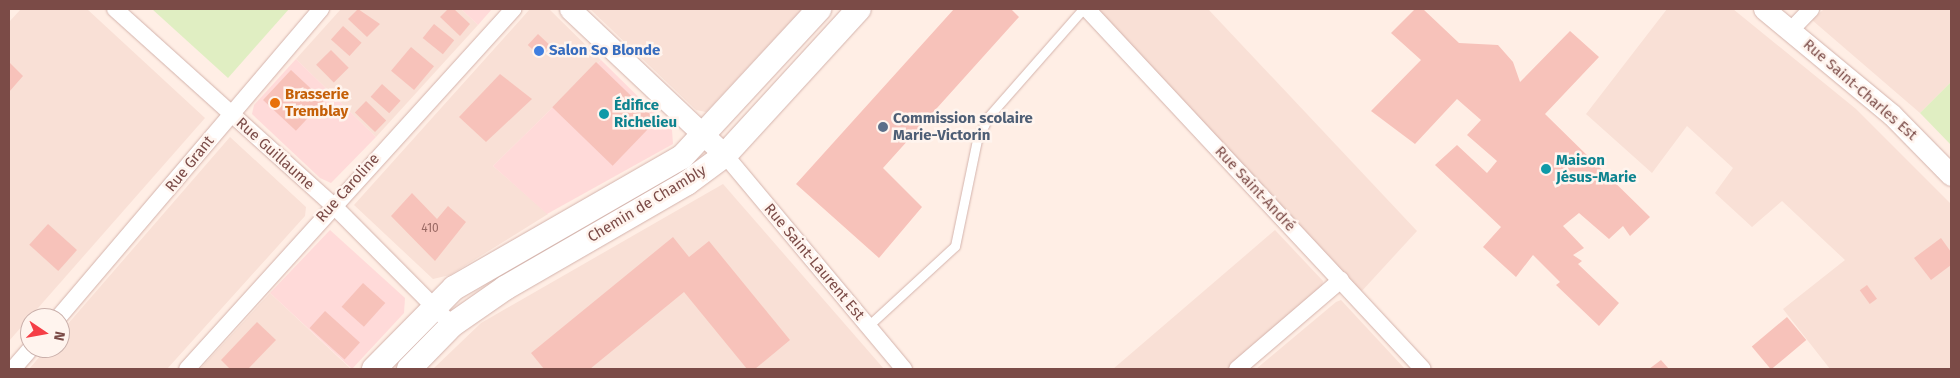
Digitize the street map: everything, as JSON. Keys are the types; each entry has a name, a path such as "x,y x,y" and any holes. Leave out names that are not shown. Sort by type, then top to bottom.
{"main road":[{"name":"Chemin de Chambly","path":"374,369 434,305 494,262 652,176 703,136 819,9"},
{"name":"Chemin de Chambly","path":"409,369 452,325 725,155 860,9"}],"street":[{"name":"Rue Guillaume","path":"115,9 333,205 452,325"},
{"name":"Rue Grant","path":"66,308 321,9"},
{"name":"Rue Caroline","path":"187,369 333,205 513,9"},
{"path":"570,9 725,155"},
{"name":"Rue Saint-André","path":"1087,9 1423,369"},
{"name":"Rue Saint-Charles Est","path":"1764,9 1892,115 1951,175"},
{"path":"1791,30 1811,9"},
{"name":"Rue Saint-Laurent Est","path":"725,155 904,369"},
{"path":"1237,369 1341,280"},
{"path":"13,369 23,358"}],"lane":[{"path":"868,326 955,246 977,140 988,117 1083,9"}],"shaded area":[{"path":"21,9 87,9 205,118 38,308 20,308 20,328 9,341 9,22"},
{"path":"341,9 461,9 478,25 376,137 296,59"},
{"path":"461,9 492,9 478,25"},
{"path":"530,9 549,9 601,60 493,166 548,214 450,275 433,279 354,205"},
{"path":"590,9 802,9 706,112 696,110"},
{"path":"1098,9 1208,9 1417,231 1361,292"},
{"path":"1667,9 1733,9 1856,109 1951,204 1951,369 1830,369 1783,309 1845,260 1782,201 1752,227 1715,193 1733,168 1687,126 1652,173 1586,114"},
{"path":"1824,9 1951,9 1951,82 1920,113 1812,20"},
{"path":"296,59 376,137 331,183 320,178 252,114 254,105"},
{"path":"601,60 672,130 673,144 547,214 493,166"},
{"path":"230,137 306,207 305,216 167,369 29,369 38,358 70,358 70,321"},
{"path":"723,184 884,369 433,369 481,323"},
{"path":"330,230 405,298 404,313 352,369 270,293"},
{"path":"1275,230 1323,281 1321,290 1227,369 1113,369"},
{"path":"270,293 351,369 200,369"},
{"path":"1341,300 1405,369 1256,369 1336,302"}],"green space":[{"path":"152,9 289,9 228,78"},
{"path":"1951,82 1951,145 1920,113"}],"building":[{"path":"358,9 380,24 367,37 348,19"},
{"path":"448,9 454,9 470,24 460,36 440,17"},
{"name":"Commission scolaire Marie-Victorin","path":"954,9 1011,9 1019,17 883,168 922,207 879,258 796,184"},
{"name":"Maison Jésus-Marie","path":"1415,9 1423,9 1459,43 1498,45 1513,62 1520,82 1570,31 1599,57 1545,114 1650,217 1630,236 1623,226 1609,239 1579,213 1563,226 1584,248 1573,255 1582,261 1578,264 1619,303 1599,326 1556,285 1560,282 1533,255 1516,277 1483,247 1501,227 1435,165 1457,145 1487,173 1497,161 1467,135 1481,120 1457,99 1415,144 1371,111 1421,60 1391,33"},
{"path":"434,24 454,40 443,54 423,38"},
{"path":"343,26 362,43 350,56 331,39"},
{"name":"Salon So Blonde","path":"538,34 550,45 539,56 528,45"},
{"path":"411,47 434,66 414,90 391,71"},
{"path":"331,50 349,68 334,83 316,65"},
{"path":"9,62 23,76 9,92"},
{"name":"Édifice Richelieu","path":"596,62 656,120 613,166 552,107"},
{"path":"291,70 324,101 296,131 263,100"},
{"path":"500,74 532,99 486,142 459,117"},
{"path":"382,84 401,101 389,113 371,97"},
{"path":"366,101 386,120 375,132 355,113"},
{"path":"412,193 437,219 448,206 466,222 435,261 391,216"},
{"path":"48,224 77,250 58,271 29,245"},
{"path":"673,237 689,257 709,241 790,340 755,369 747,369 684,292 590,369 544,369 531,353"},
{"path":"1941,238 1951,252 1951,265 1931,280 1914,258"},
{"path":"363,283 385,303 364,327 342,307"},
{"path":"1867,285 1877,299 1870,304 1860,290"},
{"path":"325,311 360,342 345,360 310,328"},
{"path":"1787,317 1806,340 1772,369 1752,347"},
{"path":"257,322 276,340 248,369 230,369 221,360"},
{"path":"1661,360 1669,369 1649,369"}],"place":[{"name":"Salon So Blonde","path":"539,51"},
{"name":"Brasserie Tremblay","path":"275,103"},
{"name":"Édifice Richelieu","path":"604,114"},
{"name":"Commission scolaire Marie-Victorin","path":"883,127"},
{"name":"Maison Jésus-Marie","path":"1546,169"}]}
